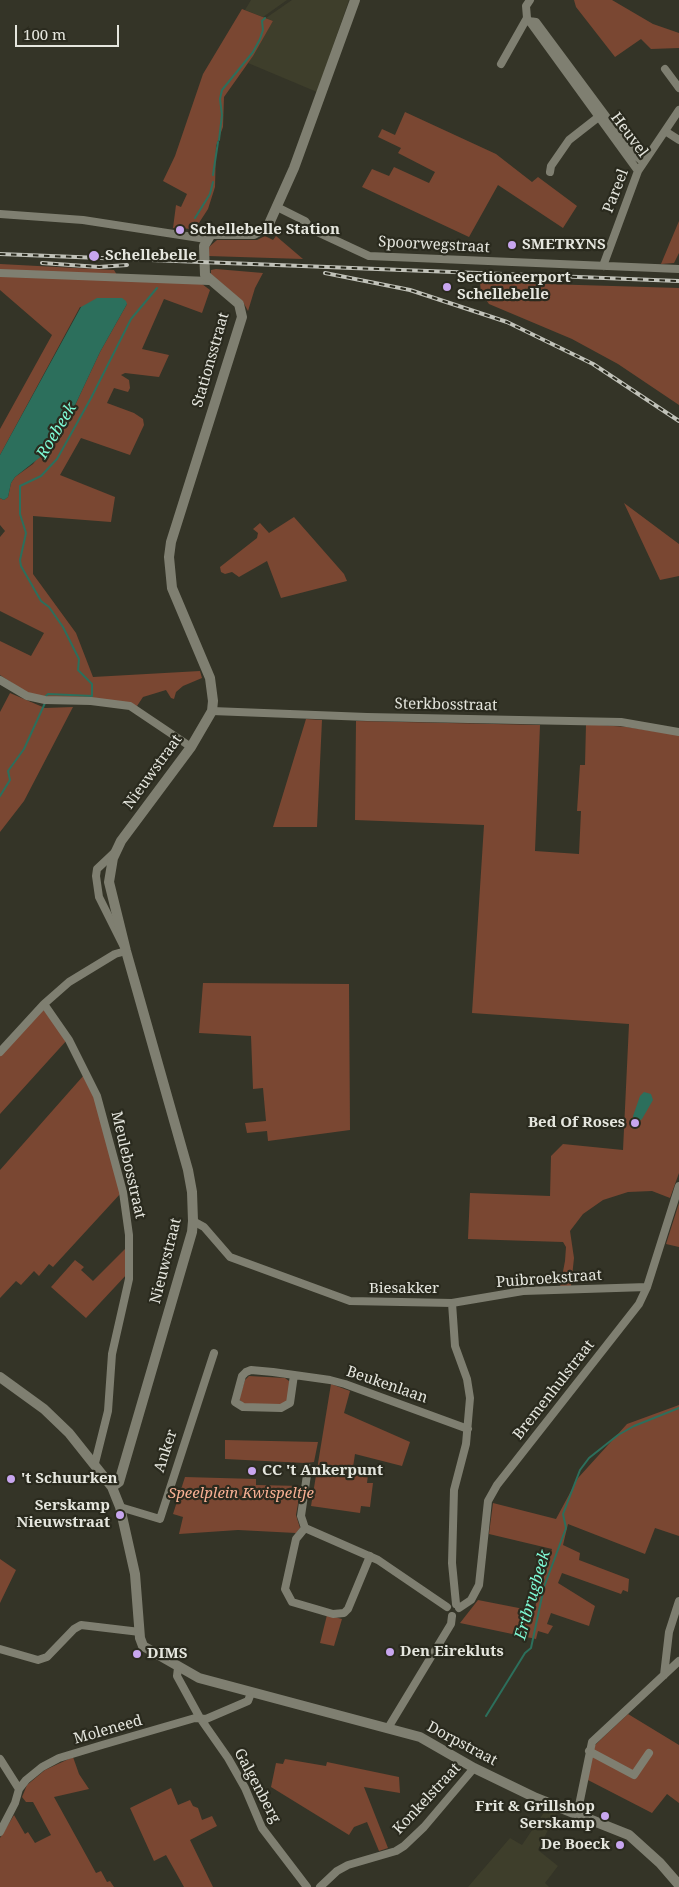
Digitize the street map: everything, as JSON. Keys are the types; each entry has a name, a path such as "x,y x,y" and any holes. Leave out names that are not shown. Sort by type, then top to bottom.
{"street":[{"path":"0,214 84,220 206,239 214,234 254,234 261,231 268,226 297,160 355,0"},
{"path":"501,64 528,20 526,6 530,0"},
{"name":"Heuvel","path":"528,20 601,115 638,170"},
{"path":"665,69 679,88"},
{"name":"Pareel","path":"603,266 638,170 679,110"},
{"name":"Heuvel","path":"601,115 643,162"},
{"name":"Heuvel","path":"550,172 551,166 569,140 601,115"},
{"path":"665,131 679,140"},
{"name":"Spoorwegstraat","path":"277,207 305,222 311,229 369,256 679,269"},
{"path":"0,273 208,281 203,270 206,239"},
{"name":"Stationsstraat","path":"208,281 239,304 242,317 171,542 169,557 172,588 177,605 210,678 213,690 212,711"},
{"path":"0,680 27,696 45,700 91,701 130,706 191,747"},
{"name":"Sterkbosstraat","path":"212,711 367,717 621,722 679,732"},
{"name":"Nieuwstraat","path":"112,1487 119,1482 192,1232 193,1199 188,1170 126,951 109,882 113,858 121,841 191,747 212,711"},
{"path":"0,1052 44,1004 84,972 126,951"},
{"name":"Meulebosstraat","path":"44,1004 69,1040 97,1096 123,1192 129,1235 129,1279 112,1354 108,1412 95,1463"},
{"name":"Bremenhulstraat","path":"457,1606 471,1600 479,1585 486,1511 497,1484 638,1304 647,1287 679,1186"},
{"name":"Biesakker","path":"193,1221 204,1227 230,1257 345,1300 360,1303 452,1303 455,1346 470,1398 468,1429 454,1490 452,1564 457,1606"},
{"name":"Puibroekstraat","path":"452,1303 524,1292 647,1287"},
{"name":"Anker","path":"120,1507 160,1519 214,1353"},
{"name":"Beukenlaan","path":"294,1375 294,1392 290,1403 280,1408 243,1407 234,1402 242,1376 251,1370 294,1375 345,1384 468,1429"},
{"path":"0,1377 44,1409 95,1463 112,1487 120,1507 136,1582 143,1646 178,1668"},
{"path":"308,1468 301,1516 305,1528 370,1556 409,1579 416,1587 447,1607"},
{"path":"305,1528 296,1539 285,1589 288,1599 339,1615 348,1609 370,1556"},
{"path":"664,1675 669,1632 679,1601"},
{"path":"451,1603 457,1606 457,1614 452,1616 446,1613 447,1607 451,1603"},
{"path":"388,1728 451,1624 452,1616"},
{"path":"0,1649 38,1660 47,1657 74,1629 81,1625 140,1632"},
{"path":"577,1814 589,1751 595,1738 679,1661"},
{"name":"Dorpstraat","path":"178,1668 199,1678 250,1693 388,1728 431,1742 474,1768 536,1798 629,1835 642,1844 679,1885"},
{"name":"Galgenberg","path":"178,1668 177,1676 200,1718 240,1780 262,1828 307,1887"},
{"name":"Moleneed","path":"0,1832 15,1803 19,1789 35,1772 59,1758 200,1718 206,1719 248,1701 250,1693"},
{"path":"589,1751 634,1775 649,1753"},
{"path":"0,1759 19,1789"},
{"name":"Konkelstraat","path":"320,1887 337,1871 348,1865 396,1851 404,1846 424,1826 474,1768"}],"shaded area":[{"path":"251,0 287,0 263,17 245,10"},
{"path":"292,0 349,0 317,92 248,63 273,21 266,18"},
{"path":"547,1808 557,1812 538,1850 558,1866 545,1883 549,1887 468,1887 510,1838 522,1845"}],"green space":[{"path":"574,0 612,0 653,24 679,33 679,48 651,49 641,39 615,57 576,7"},
{"path":"242,9 273,21 253,56 224,97 223,127 216,146 215,187 208,209 195,229 173,228 176,205 181,207 187,194 163,181 175,156 203,74"},
{"path":"405,112 496,154 532,182 538,177 577,206 563,228 498,185 469,237 362,187 372,169 389,176 394,167 429,183 435,172 398,153 401,148 378,137 382,129 395,135"},
{"path":"679,221 679,253 674,263 661,264"},
{"path":"265,236 273,240 276,236 303,259 208,256 209,247 217,240 257,240"},
{"path":"0,264 114,270 120,280 202,284 210,290 202,313 164,299 142,349 169,355 159,377 125,373 121,375 129,380 130,388 128,392 114,388 107,403 134,413 143,419 144,425 130,455 81,438 60,475 115,497 111,522 33,516 33,574 76,633 93,677 200,671 202,678 183,686 176,692 174,699 171,698 166,690 143,697 137,706 42,697 27,693 0,675 0,641 31,656 44,633 0,611 0,537 5,531 0,525 0,498 4,500 8,497 11,483 15,477 33,464 70,416 100,352 127,304 80,307 0,455 0,429 52,335 0,290"},
{"path":"211,270 263,273 255,288 248,311 243,302 211,274"},
{"path":"480,282 679,288 679,405 618,364 572,339 489,304 481,293"},
{"path":"624,503 679,544 679,576 660,580"},
{"path":"294,517 344,574 347,581 281,598 267,561 239,577 232,572 225,574 221,572 220,567 257,538 258,533 253,529 260,523 269,533"},
{"path":"10,693 45,708 73,707 24,801 0,832 0,712"},
{"path":"306,719 322,720 317,827 273,827"},
{"path":"356,721 540,725 535,851 579,854 581,811 577,811 580,765 585,765 586,724 627,727 679,735 679,1173 670,1198 652,1191 628,1192 603,1200 583,1214 570,1231 574,1258 571,1286 560,1287 566,1247 563,1242 468,1239 470,1193 550,1196 551,1156 563,1144 623,1150 629,1024 472,1013 484,825 355,820"},
{"path":"203,983 349,984 350,1130 268,1141 267,1131 247,1133 245,1123 266,1121 263,1088 253,1089 251,1036 199,1033"},
{"path":"43,1009 67,1040 0,1114 0,1055"},
{"path":"84,1075 96,1100 121,1193 53,1267 49,1264 39,1276 34,1271 21,1285 16,1281 0,1298 0,1170"},
{"path":"679,1203 679,1247 666,1244"},
{"path":"128,1246 128,1273 86,1318 51,1287 75,1260 84,1267 81,1270 93,1281"},
{"path":"249,1376 285,1378 289,1381 290,1397 284,1404 245,1405 239,1399 245,1380"},
{"path":"331,1384 350,1391 344,1413 410,1442 402,1466 355,1454 352,1474 368,1475 367,1483 373,1483 370,1507 361,1506 360,1513 311,1506"},
{"path":"679,1405 679,1536 655,1528 645,1554 568,1524 563,1545 580,1553 579,1560 629,1579 628,1592 623,1590 621,1594 562,1573 558,1583 595,1606 589,1626 551,1613 547,1624 553,1626 548,1634 538,1631 536,1639 460,1623 478,1600 534,1611 552,1549 489,1534 493,1503 556,1519 578,1478 627,1424"},
{"path":"225,1440 318,1442 314,1462 305,1463 225,1459"},
{"name":"Speelplein Kwispeltje","path":"185,1477 256,1479 256,1485 301,1486 296,1515 300,1528 296,1533 238,1530 179,1534 183,1517 173,1514"},
{"path":"0,1559 16,1570 0,1603"},
{"path":"327,1615 342,1619 334,1646 320,1643"},
{"path":"628,1714 679,1745 679,1803 667,1794 652,1813 586,1779 595,1745"},
{"path":"73,1757 79,1774 89,1789 54,1797 96,1873 101,1871 107,1882 110,1881 114,1887 0,1887 0,1838 14,1815 25,1834 28,1832 35,1843 51,1835 33,1802 26,1802 22,1797 27,1785 45,1770"},
{"path":"285,1759 326,1766 327,1762 399,1777 400,1793 364,1787 388,1848 379,1851 367,1822 354,1827 349,1835 271,1787 276,1763 283,1764"},
{"path":"171,1788 178,1805 190,1800 193,1806 198,1808 202,1820 212,1816 217,1826 190,1840 213,1887 184,1887 166,1855 154,1861 130,1808"}],"water":[{"path":"97,298 122,298 127,304 100,352 70,416 43,455 15,477 11,483 8,497 4,500 0,498 0,455 81,307"},
{"path":"644,1092 651,1094 653,1100 642,1119 634,1125 633,1116 640,1096"}],"waterway":[{"name":"Roebeek","path":"219,140 222,90 253,52 260,39 263,30 262,21 265,18"},
{"name":"Roebeek","path":"213,175 218,142"},
{"name":"Roebeek","path":"195,218 210,194 213,182"},
{"name":"Roebeek","path":"46,696 48,694 92,696 92,684 78,670 79,659 63,627 49,607 41,601 21,566 20,560 26,533 20,514 20,486 41,476 57,459 91,398 131,319 157,288"},
{"name":"Roebeek","path":"0,796 10,780 8,771 24,749 45,703"},
{"name":"Ertbrugbeek","path":"486,1716 525,1653 531,1648 544,1587 566,1528 563,1514 580,1470 589,1458 618,1435 634,1426 679,1408"}],"railway":[{"path":"0,254 679,281"},
{"path":"42,263 99,267 127,265"},
{"path":"325,273 410,290 507,322 593,364 679,421"}],"place":[{"name":"Schellebelle Station","path":"180,230"},
{"name":"SMETRYNS","path":"512,245"},
{"name":"Schellebelle","path":"94,256"},
{"name":"Sectioneerport Schellebelle","path":"447,287"},
{"name":"Bed Of Roses","path":"635,1123"},
{"name":"CC 't Ankerpunt","path":"252,1471"},
{"name":"'t Schuurken","path":"11,1479"},
{"name":"Serskamp Nieuwstraat","path":"120,1515"},
{"name":"Den Eirekluts","path":"390,1652"},
{"name":"DIMS","path":"137,1654"},
{"name":"Frit & Grillshop Serskamp","path":"605,1816"},
{"name":"De Boeck","path":"620,1845"}]}
